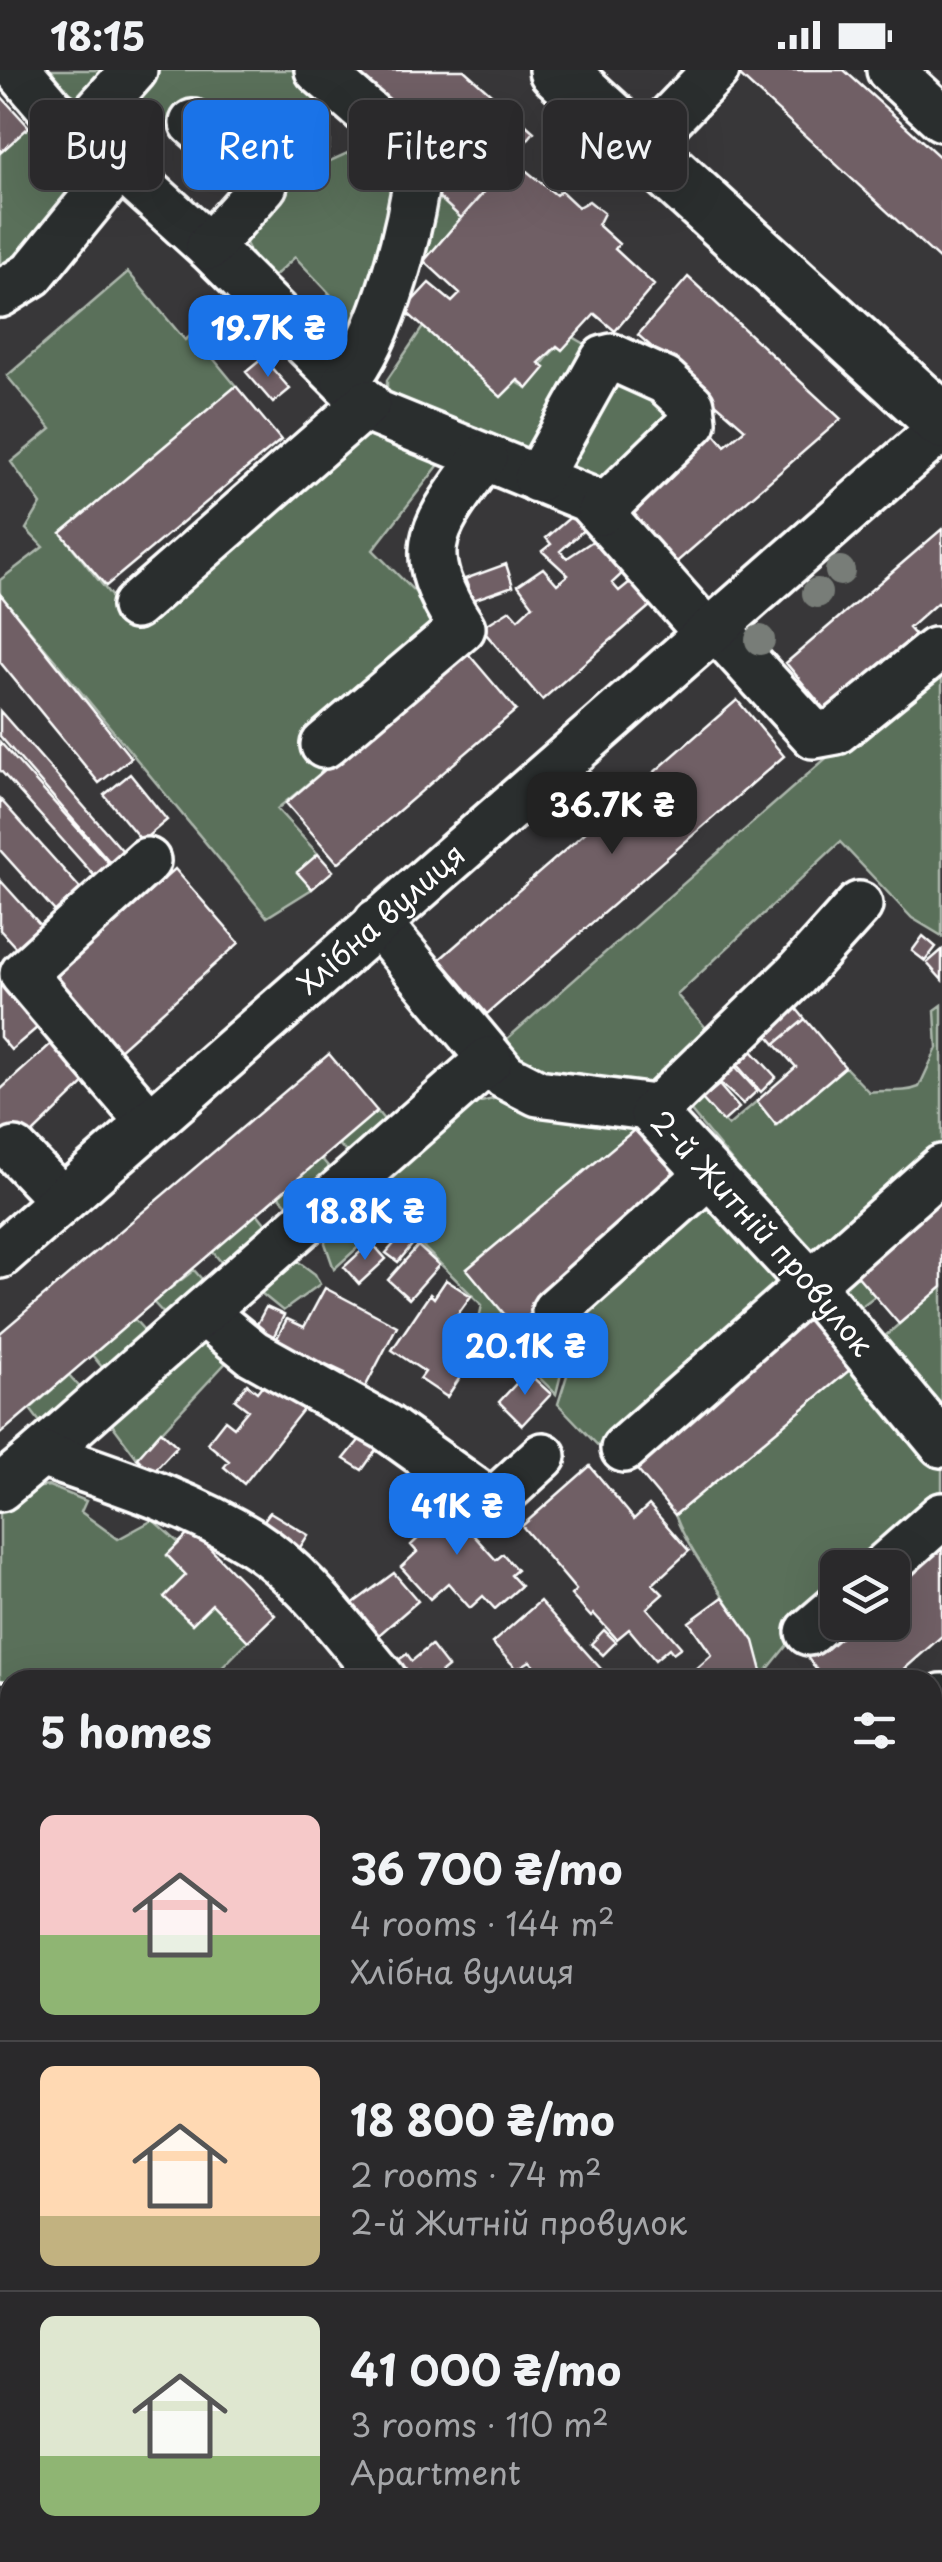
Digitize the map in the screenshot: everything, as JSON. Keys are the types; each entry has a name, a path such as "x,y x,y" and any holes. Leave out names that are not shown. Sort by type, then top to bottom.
{"main road":[{"path":"557,70 942,424"},
{"path":"598,70 631,100"},
{"path":"687,151 942,382"}],"street":[{"path":"18,70 42,100"},
{"path":"107,100 134,70"},
{"path":"135,606 356,393 378,330 420,164 413,152 318,70"},
{"path":"687,100 716,70"},
{"path":"890,70 942,118"},
{"path":"0,294 32,274 100,190"},
{"path":"147,190 209,246 376,413 588,499 814,735 836,732 935,651 942,650"},
{"path":"209,246 259,190"},
{"path":"537,480 604,358 612,357 665,381 691,404 693,422 600,512"},
{"name":"Хлібна вулиця","path":"0,1255 942,424"},
{"path":"324,745 462,628 439,587 430,552 438,521 484,458"},
{"path":"147,861 23,974 150,1123"},
{"path":"653,1113 796,974 858,905"},
{"name":"2-й Житній провулок","path":"377,922 505,1076 538,1093 646,1107 653,1113 812,1286 942,1444"},
{"path":"0,1488 204,1314 489,1060"},
{"path":"16,1150 62,1200"},
{"path":"624,1449 942,1168"},
{"path":"555,1311 709,1174"},
{"path":"204,1314 254,1353 386,1427 492,1503 543,1456"},
{"path":"41,1454 168,1499 254,1544 302,1584 375,1670"},
{"path":"903,1550 942,1516"}],"green space":[{"path":"33,70 113,70 83,100 76,100"},
{"path":"150,70 299,70 324,100 183,100 183,108 163,130 163,100 125,100"},
{"path":"29,127 30,190 73,190 0,284 0,153"},
{"path":"349,152 349,190 401,190 350,339 327,340 301,321 330,294 295,257 266,284 242,235 275,190 329,190 329,161"},
{"path":"431,190 461,218 424,261 415,253"},
{"path":"128,272 185,340 193,334 236,386 61,533 131,621 285,488 349,444 373,434 441,462 373,550 446,623 333,763 277,809 318,854 312,889 267,917 0,594 0,580 43,547 26,529 41,504 11,462 51,429 7,376"},
{"path":"423,327 527,388 546,359 573,337 592,348 536,460 387,391 387,380"},
{"path":"617,378 678,412 597,492 562,460"},
{"path":"942,665 942,936 912,918 840,842 677,995 714,1037 666,1077 645,1086 528,1069 505,1046 508,1038 923,673"},
{"path":"942,1005 942,1177 817,1265 690,1110 702,1099 728,1126 757,1101 777,1125 845,1067 869,1092 919,1087 937,1048 935,1010"},
{"path":"497,1098 634,1121 639,1126 467,1269 524,1334 551,1324 578,1305 556,1394 479,1319 482,1305 404,1228 404,1210 381,1183 461,1107"},
{"path":"377,1111 394,1132 357,1165 338,1143"},
{"path":"321,1158 340,1180 298,1216 278,1195"},
{"path":"367,1197 384,1210 372,1223 375,1232 334,1269 325,1243 326,1230"},
{"path":"704,1199 790,1291 608,1456 558,1404 591,1299"},
{"path":"257,1213 275,1236 231,1274 212,1251"},
{"path":"292,1257 315,1274 320,1284 283,1311 250,1284"},
{"path":"850,1267 875,1296 854,1312 832,1282"},
{"path":"194,1270 212,1291 167,1317 153,1302"},
{"path":"942,1287 942,1429 876,1344"},
{"path":"134,1319 154,1341 110,1377 92,1355"},
{"path":"206,1340 233,1355 137,1458 105,1415 178,1347"},
{"path":"852,1368 942,1470 942,1502 886,1550 820,1550 820,1607 767,1670 761,1670 746,1632 675,1515"},
{"path":"69,1375 84,1392 43,1426 30,1409"},
{"path":"49,1486 86,1501 81,1512 118,1539 153,1520 179,1543 167,1556 186,1575 165,1597 192,1624 212,1604 248,1641 220,1670 0,1670 0,1504 24,1489"}],"building":[{"path":"354,70 464,70 498,100 388,100"},
{"path":"844,70 942,159 942,262 737,73"},
{"path":"0,95 29,127 0,153"},
{"path":"523,122 534,132 523,145"},
{"path":"523,168 543,184 543,190 556,195 561,191 578,207 589,201 604,213 598,225 619,244 615,249 654,285 615,331 595,314 562,350 557,346 539,363 545,368 528,388 518,380 501,397 404,310 429,283 452,302 460,294 424,261 485,190 523,190"},
{"path":"431,190 486,190 461,218"},
{"path":"688,277 841,419 671,567 624,513 715,434 725,446 745,429 638,335"},
{"path":"263,358 290,389 273,403 246,372"},
{"path":"236,386 281,440 106,586 61,533"},
{"path":"574,514 586,528 560,551 567,558 608,531 625,571 612,583 619,591 630,582 650,606 542,700 481,628 510,610 518,619 533,605 518,585 543,568 557,584 568,575 542,551 551,544 546,538"},
{"path":"942,529 942,607 937,603 909,628 918,638 831,717 786,663"},
{"path":"506,564 513,586 473,600 465,579"},
{"path":"0,594 131,758 99,783 0,662"},
{"path":"465,650 516,710 338,863 286,803"},
{"path":"737,700 784,756 487,1014 440,959"},
{"path":"0,711 130,859 117,870 0,736"},
{"path":"0,742 113,868 99,881 0,770"},
{"path":"130,774 167,820 142,841 104,795"},
{"path":"0,799 86,895 61,918 0,850"},
{"path":"318,854 333,871 312,889 297,872"},
{"path":"175,869 239,943 108,1060 44,986"},
{"path":"0,880 45,930 20,952 0,930"},
{"path":"923,936 936,947 925,961 912,951"},
{"path":"942,950 942,980 927,963"},
{"path":"0,984 38,1027 11,1050 0,1037"},
{"path":"791,1002 805,1019 775,1044 760,1026"},
{"path":"805,1019 845,1067 776,1125 757,1101 796,1067 775,1044"},
{"path":"63,1033 97,1071 0,1165 0,1090"},
{"path":"752,1051 776,1077 761,1092 737,1065"},
{"path":"329,1054 377,1111 0,1434 0,1333"},
{"path":"735,1067 757,1091 743,1104 720,1083"},
{"path":"719,1085 739,1108 723,1122 702,1099"},
{"path":"639,1126 687,1183 515,1327 467,1269"},
{"path":"942,1188 942,1287 899,1324 850,1267"},
{"path":"384,1210 404,1228 392,1242 372,1224"},
{"path":"406,1230 416,1240 398,1262 386,1253"},
{"path":"371,1242 386,1259 359,1284 344,1267"},
{"path":"418,1246 439,1265 409,1299 388,1280"},
{"path":"446,1280 471,1296 455,1318 464,1324 451,1344 472,1359 447,1397 420,1379 425,1372 392,1350 430,1294 434,1298"},
{"path":"325,1288 397,1326 359,1399 337,1388 345,1373 326,1364 323,1368 275,1342 287,1319 304,1327"},
{"path":"266,1307 284,1315 271,1342 253,1332"},
{"path":"804,1310 852,1368 675,1515 629,1460"},
{"path":"527,1372 551,1394 522,1425 499,1402"},
{"path":"268,1378 305,1407 244,1484 224,1467 229,1461 207,1443 225,1420 234,1427 248,1410 235,1400 247,1384 257,1392"},
{"path":"161,1431 177,1446 152,1473 137,1458"},
{"path":"365,1433 382,1442 362,1470 344,1459"},
{"path":"590,1466 634,1519 649,1505 689,1551 653,1584 663,1594 647,1608 681,1647 673,1653 669,1648 655,1660 629,1629 617,1639 594,1614 591,1617 571,1595 576,1590 522,1526"},
{"path":"434,1490 450,1507 455,1501 466,1513 459,1519 496,1560 503,1554 517,1570 511,1575 521,1586 495,1609 483,1596 470,1608 448,1583 430,1599 401,1567 417,1552 411,1545 427,1530 419,1520 427,1514 418,1504"},
{"path":"270,1512 308,1535 292,1560 254,1534"},
{"path":"192,1530 275,1615 248,1641 212,1604 192,1624 164,1597 186,1575 167,1555"},
{"path":"942,1537 942,1636 903,1670 817,1670 807,1657 826,1640 910,1640 910,1565"},
{"path":"394,1573 418,1601 373,1640 348,1607"},
{"path":"723,1597 754,1641 762,1670 695,1670 712,1655 689,1622"},
{"path":"540,1601 602,1670 538,1670 530,1661 517,1669 492,1643"},
{"path":"604,1630 616,1642 603,1655 591,1644"},
{"path":"431,1645 448,1667 400,1670 394,1663 407,1654 412,1661"}]}
